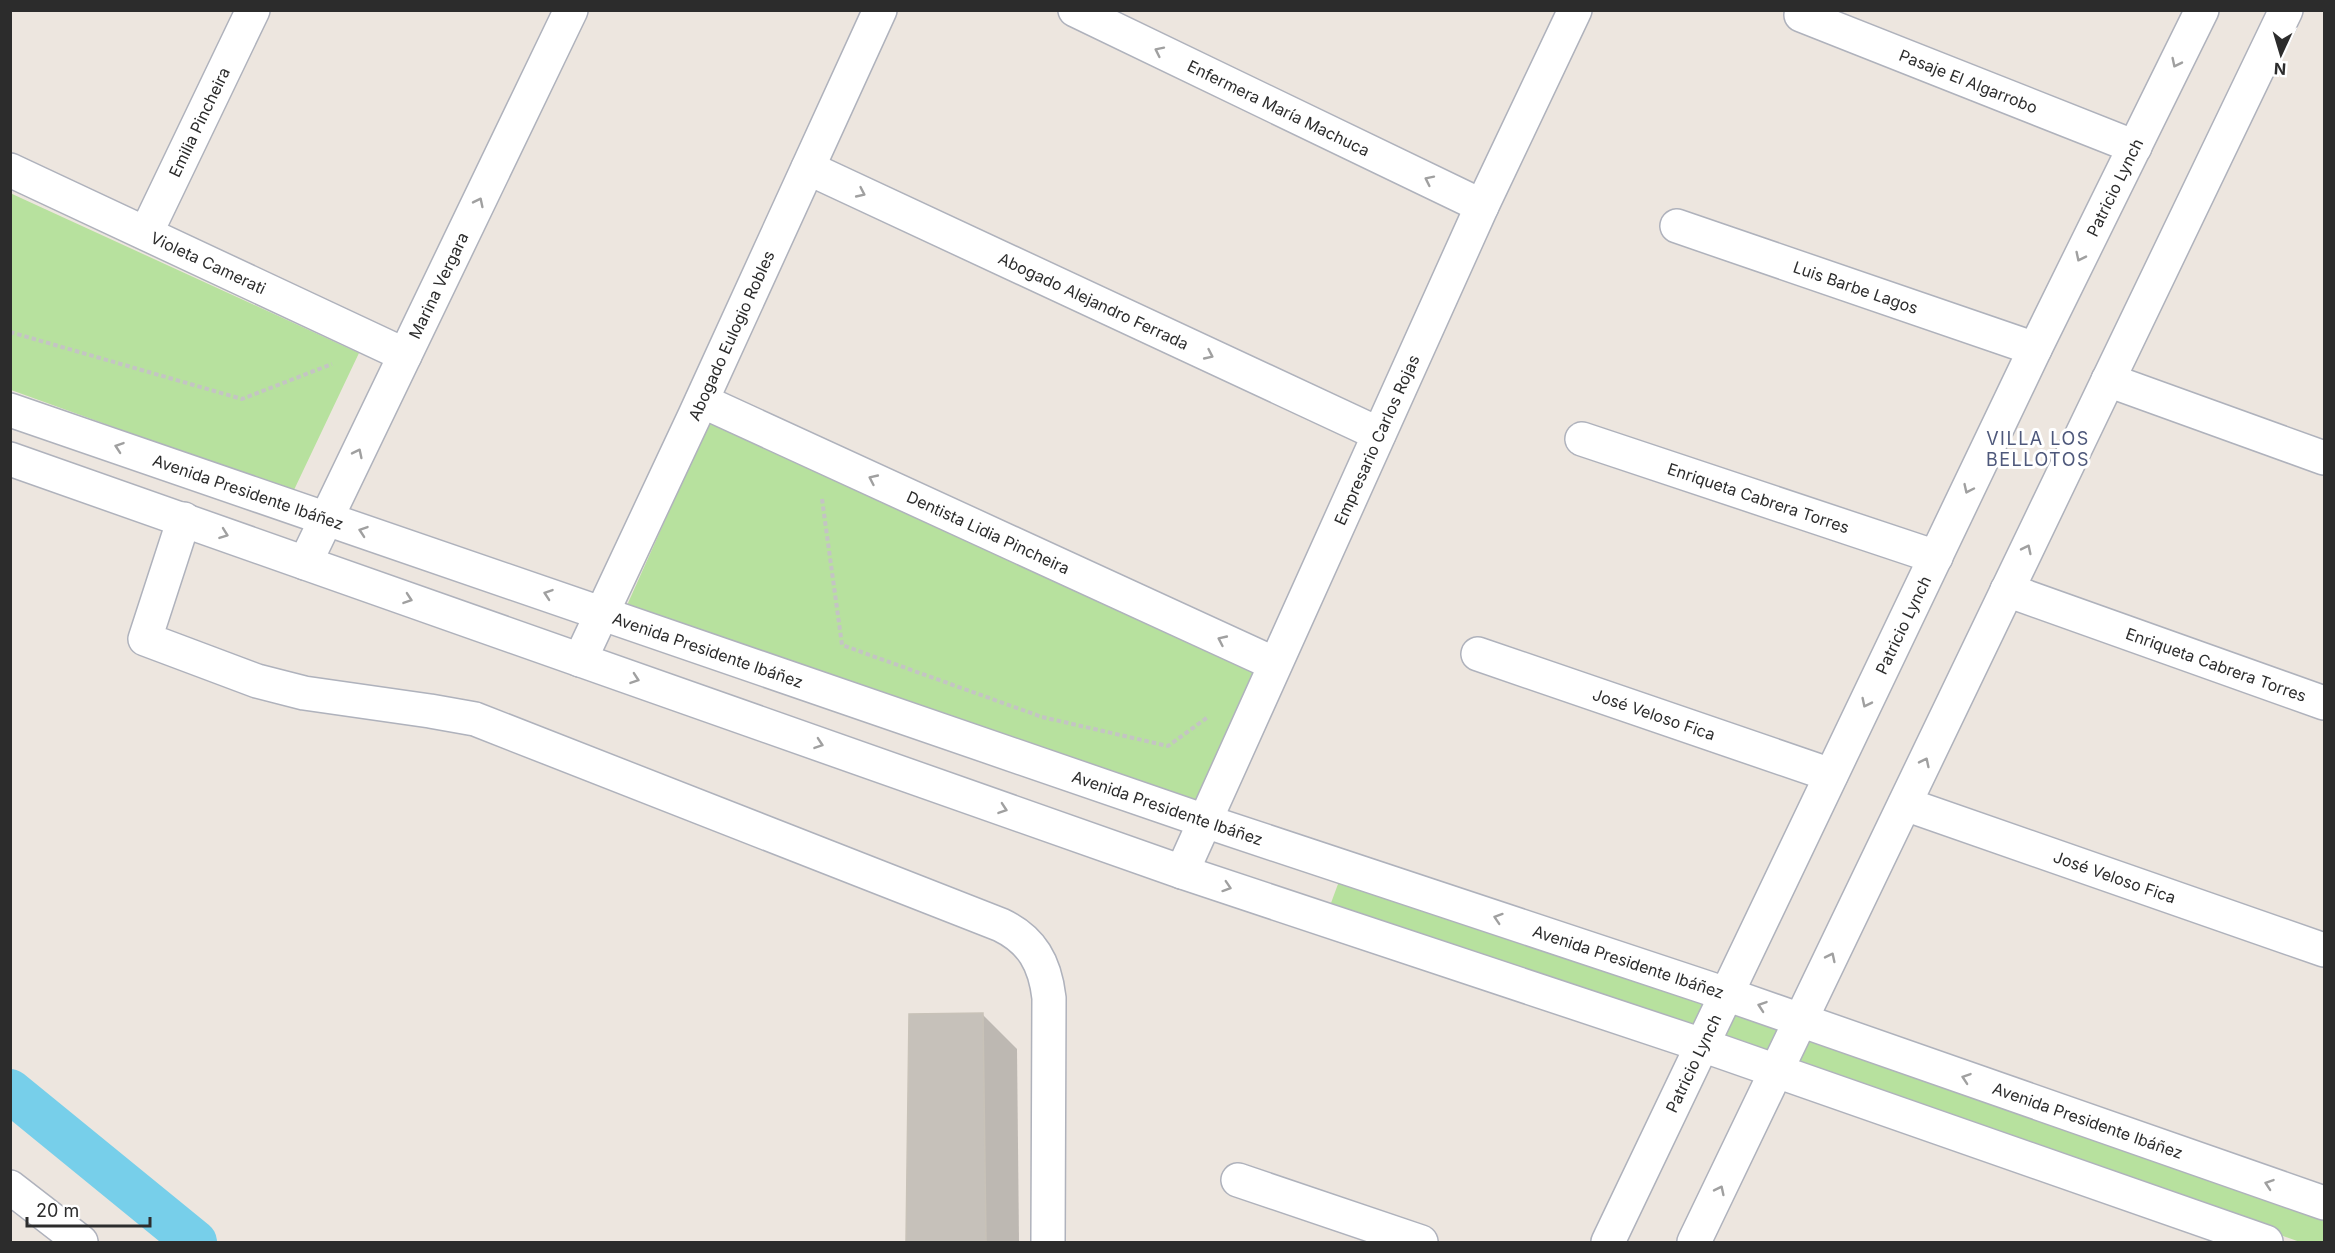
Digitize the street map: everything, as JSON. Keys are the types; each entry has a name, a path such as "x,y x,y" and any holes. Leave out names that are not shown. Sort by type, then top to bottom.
{"street":[{"name":"Emilia Pincheira","path":"146,233 254,10"},
{"name":"Marina Vergara","path":"305,563 571,10"},
{"name":"Abogado Eulogio Robles","path":"580,660 702,401 880,10"},
{"name":"Enfermera María Machuca","path":"1075,10 1482,206"},
{"name":"Empresario Carlos Rojas","path":"1182,872 1482,206 1575,10"},
{"name":"Patricio Lynch","path":"1608,1242 2035,349 2202,10"},
{"path":"1695,1242 2286,10"},
{"name":"Pasaje El Algarrobo","path":"1801,15 2134,147"},
{"name":"Abogado Alejandro Ferrada","path":"808,168 1379,434"},
{"name":"Violeta Camerati","path":"10,170 405,355"},
{"name":"Luis Barbe Lagos","path":"1677,226 2035,349"},
{"path":"2108,380 2325,458"},
{"name":"Dentista Lidia Pincheira","path":"702,401 1275,664"},
{"name":"Avenida Presidente Ibáñez","path":"10,410 1204,821 1726,994 2325,1203"},
{"name":"Enriqueta Cabrera Torres","path":"1582,439 1936,557"},
{"path":"10,459 1182,872 1702,1045 2266,1242"},
{"path":"184,519 146,639 257,681 304,693 475,719 1001,925 1027,941 1044,968 1049,998 1048,1242"},
{"name":"Enriqueta Cabrera Torres","path":"2007,590 2325,703"},
{"name":"José Veloso Fica","path":"1478,654 1831,775"},
{"name":"José Veloso Fica","path":"1905,804 2325,950"},
{"path":"1238,1180 1421,1242"},
{"path":"10,1187 81,1242"}],"path":[{"path":"10,332 242,399 359,353 363,336"},
{"path":"822,495 842,645 1042,717 1168,746 1213,713"}],"green space":[{"path":"10,193 359,353 293,492 11,390"},
{"path":"709,422 1257,673 1195,802 624,612"},
{"path":"1345,865 2324,1204 2324,1242 2300,1242 1331,903"}],"building":[{"path":"983,1013 986,1242 906,1242 909,1014"}],"waterway":[{"path":"10,1091 195,1242"}],"district":[{"name":"VILLA LOS BELLOTOS","path":"2038,448"}]}
